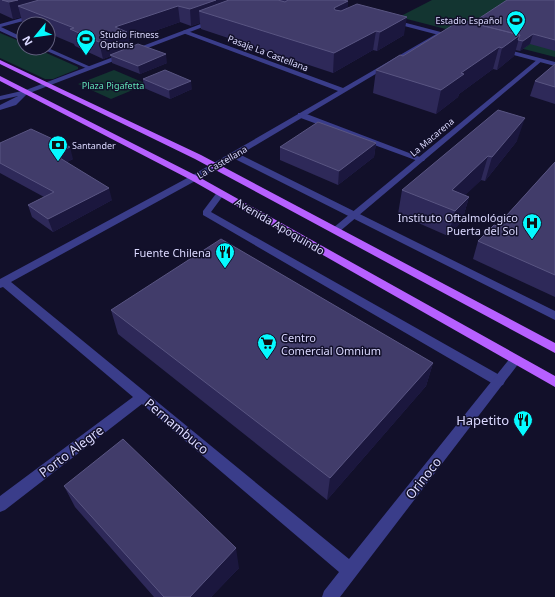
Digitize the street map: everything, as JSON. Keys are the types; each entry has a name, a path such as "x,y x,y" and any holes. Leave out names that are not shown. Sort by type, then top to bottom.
{"main road":[{"name":"Avenida Apoquindo","path":"0,62 49,84 215,166 555,348"},
{"name":"Avenida Apoquindo","path":"0,78 194,178 555,382"}],"street":[{"path":"0,28 40,15"},
{"path":"0,98 28,92 222,18"},
{"path":"386,20 458,38"},
{"path":"0,28 16,36"},
{"name":"Pasaje La Castellana","path":"185,32 344,90"},
{"name":"La Castellana","path":"2,283 194,178 440,34"},
{"path":"491,47 555,64"},
{"path":"56,54 90,68"},
{"name":"La Macarena","path":"336,230 540,60"},
{"path":"0,108 12,103 28,92"},
{"path":"302,115 421,159"},
{"path":"234,155 555,316"},
{"path":"221,193 206,213 499,381"},
{"name":"Pernambuco","path":"2,283 351,571"},
{"name":"Orinoco","path":"330,597 515,360"},
{"name":"Porto Alegre","path":"0,506 142,397"}],"green space":[{"name":"Estadio Español","path":"432,0 555,0 555,57 399,17"},
{"path":"0,33 16,40 16,56 53,56 78,67 78,69 53,79 45,79 0,58"},
{"name":"Plaza Pigafetta","path":"114,70 147,84 111,99 78,84"}],"building":[{"path":"2,0 18,0 9,2"},
{"path":"39,0 216,0 190,9 178,6 115,27 127,32 99,42 70,29 74,28 56,21 56,16 43,16 18,6"},
{"path":"229,0 278,0 285,2 288,0 343,0 348,1 334,8 335,10 341,11 357,4 407,17 380,32 376,31 334,53 199,11"},
{"path":"507,0 555,0 555,40 533,34 523,41 518,40 520,35 472,23"},
{"path":"461,20 520,35 502,48 499,47 461,73 464,74 441,90 376,70 400,55 403,56"},
{"path":"138,44 166,54 138,66 110,55"},
{"path":"555,64 555,87 535,81"},
{"path":"165,70 191,81 169,90 143,79"},
{"path":"498,110 525,118 492,157 488,156 452,190 469,197 455,211 402,190"},
{"path":"318,122 376,143 339,171 280,147"},
{"path":"31,129 70,147 55,155 109,188 48,219 28,205 54,192 0,163 0,143"},
{"path":"555,162 555,275 478,241 494,225 497,226"},
{"name":"Centro Comercial Omnium","path":"221,239 433,363 330,478 111,310"},
{"path":"123,439 236,548 190,597 164,597 64,486"}],"place":[{"name":"Estadio Español","path":"516,37"},
{"name":"Studio Fitness Options","path":"86,56"},
{"name":"Santander","path":"58,162"},
{"name":"Instituto Oftalmológico Puerta del Sol","path":"532,240"},
{"name":"Fuente Chilena","path":"225,269"},
{"name":"Centro Comercial Omnium","path":"267,360"},
{"name":"Hapetito","path":"523,437"}]}
